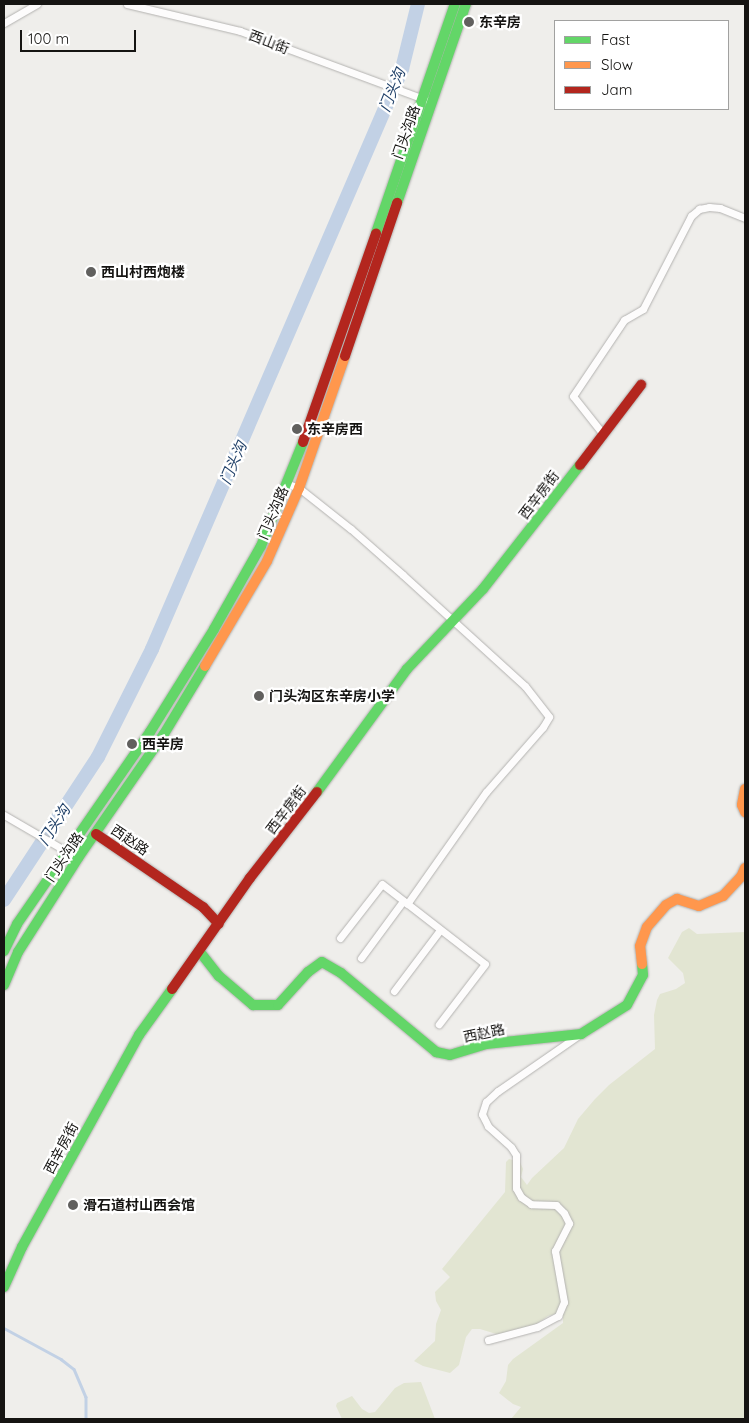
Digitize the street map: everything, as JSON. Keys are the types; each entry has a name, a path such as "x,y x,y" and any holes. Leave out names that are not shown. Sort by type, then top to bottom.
{"main road":[{"name":"门头沟路","path":"4,985 18,952 78,858 164,734 267,561 299,488 427,100 455,4"},
{"name":"门头沟路","path":"4,951 17,924 150,732 214,629 261,546 288,484 427,100 466,4"},
{"name":"西辛房街","path":"4,1287 22,1247 139,1035 376,709 407,669 508,559 641,385"},
{"path":"745,789 742,805 745,812"},
{"name":"西赵路","path":"96,834 203,907 219,924"},
{"name":"西赵路","path":"200,952 219,976 253,1005 278,1006 308,972 322,962 341,973 436,1052 450,1055 486,1044 581,1034 627,1005 643,976 640,946 647,926 666,905 677,899 699,906 723,896 741,877 745,868"}],"street":[{"path":"4,22 37,4"},
{"name":"西山街","path":"128,4 240,31 382,85 427,100"},
{"path":"603,434 573,396 624,320 643,309 691,216 699,209 709,207 720,208 745,218"},
{"path":"288,484 299,488 351,529 525,686 549,716 543,727 486,792 362,958"},
{"path":"4,815 78,858"},
{"path":"340,938 382,884 485,964 439,1024"},
{"path":"394,991 440,930"},
{"path":"488,1340 537,1327 558,1316 564,1302 555,1251 569,1223 564,1213 556,1205 531,1204 521,1197 516,1188 516,1155 511,1147 488,1126 482,1114 486,1102 498,1091 581,1034"}],"green space":[{"path":"689,928 697,934 745,932 745,1419 511,1419 521,1407 513,1404 499,1393 506,1381 508,1365 513,1359 563,1323 563,1316 560,1313 548,1316 538,1323 503,1336 480,1329 472,1329 466,1337 459,1365 450,1373 423,1366 414,1361 435,1341 436,1324 441,1310 436,1301 435,1292 450,1277 442,1269 505,1192 506,1162 509,1159 520,1162 523,1169 521,1177 527,1185 564,1148 578,1119 595,1099 609,1085 655,1049 654,1015 657,1000 660,994 676,989 685,983 683,973 668,958 682,932"},
{"path":"421,1382 435,1419 342,1419 336,1406 337,1403 352,1396 362,1409 369,1413 375,1412 395,1388 404,1383"}],"waterway":[{"name":"门头沟","path":"4,900 98,757 152,649 402,69 418,4"},
{"path":"4,1328 61,1359 74,1369 86,1397 86,1419"}],"traffic: fast":[{"path":"376,233 455,4"},
{"path":"397,203 466,4"},
{"path":"4,951 17,924 150,732 214,629 261,546 303,442"},
{"path":"317,792 407,669 483,589 580,465"},
{"path":"4,985 18,952 78,858 164,734 205,666"},
{"path":"200,952 219,976 253,1005 278,1005 308,972 322,962 341,973 436,1052 450,1055 486,1044 581,1034 627,1005 643,975 642,964"},
{"path":"4,1287 22,1247 139,1035 172,989"}],"traffic: slow":[{"path":"205,666 267,561 299,488 345,356"},
{"path":"745,789 742,805 745,812"},
{"path":"642,964 640,946 647,927 666,905 677,899 699,906 723,896 741,877 745,868"}],"traffic: jam":[{"path":"345,356 397,203"},
{"path":"303,442 376,233"},
{"path":"580,465 641,385"},
{"path":"172,989 250,878 317,792"},
{"path":"96,834 203,907 219,924"}],"place":[{"name":"东辛房","path":"469,22"},
{"name":"西山村西炮楼","path":"91,272"},
{"name":"东辛房西","path":"297,429"},
{"name":"门头沟区东辛房小学","path":"259,696"},
{"name":"西辛房","path":"132,744"},
{"name":"滑石道村山西会馆","path":"73,1205"}]}
